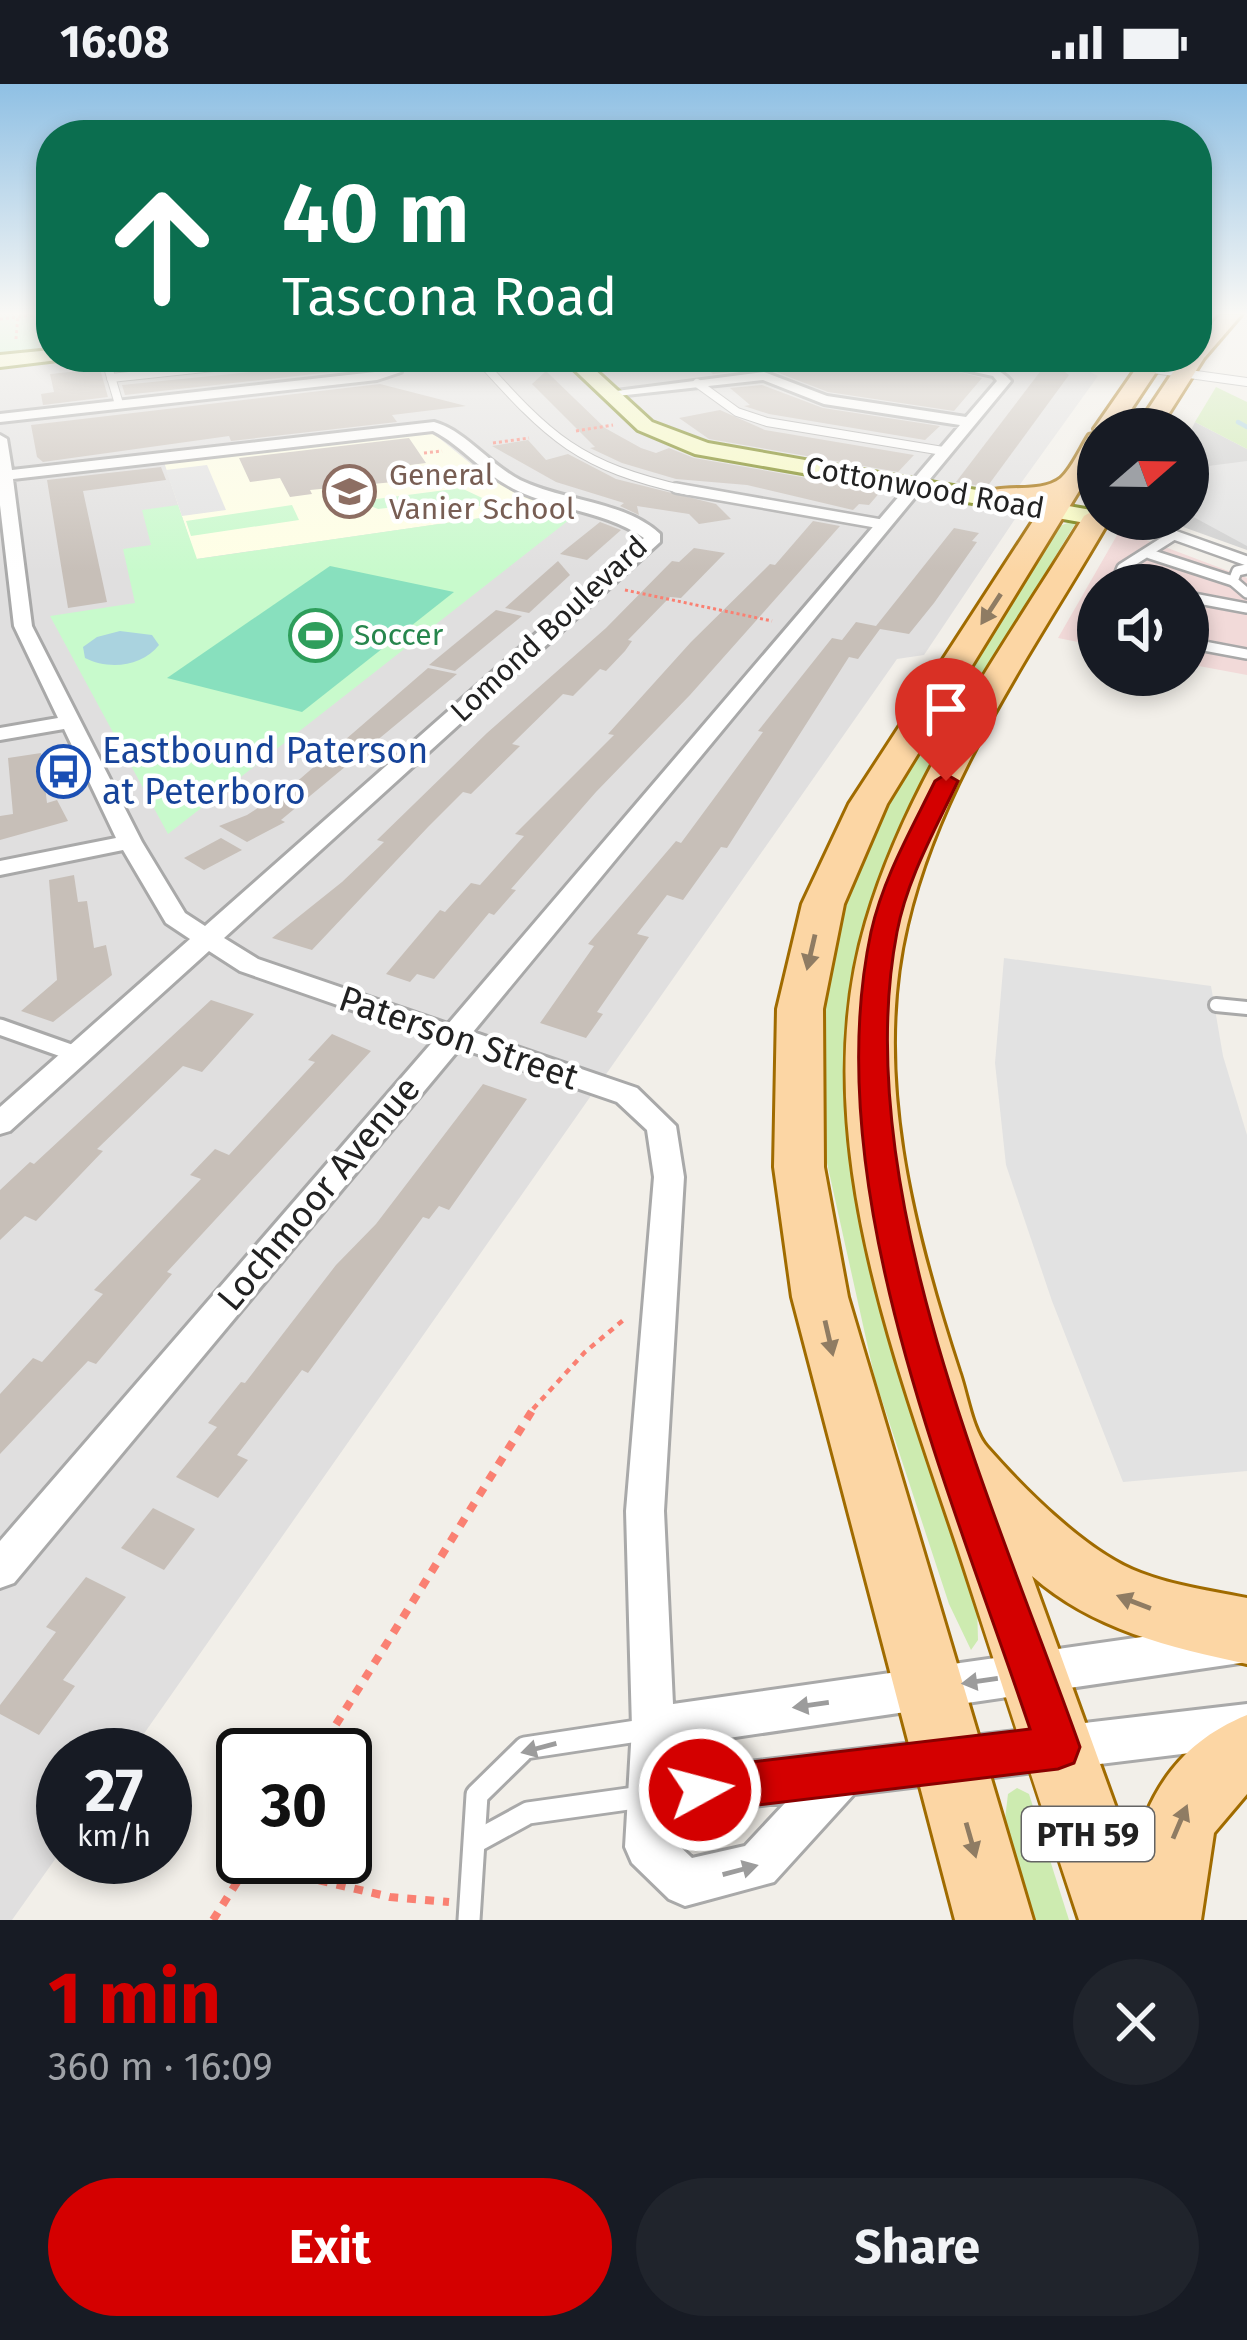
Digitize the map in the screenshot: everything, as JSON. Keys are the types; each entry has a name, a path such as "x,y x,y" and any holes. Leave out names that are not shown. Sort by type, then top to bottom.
{"main road":[{"path":"988,499 1039,496 1077,512"},
{"path":"988,499 1025,514 1077,513"},
{"name":"PTH 59","path":"994,1920 835,1364 806,1230 796,1111 800,1009 823,904 843,852 887,772 1077,517"},
{"name":"PTH 59","path":"1077,519 900,878 884,931 875,992 873,1097 888,1210 919,1335 1118,1920"},
{"path":"959,1459 1074,1569 1105,1590 1162,1613 1247,1631"},
{"path":"1162,1920 1172,1842 1184,1809 1226,1762 1247,1751"}],"street":[{"path":"0,418 150,401"},
{"name":"Cottonwood Road","path":"617,401 645,426 703,448 988,499"},
{"path":"828,401 968,422"},
{"name":"Lochmoor Avenue","path":"0,1570 802,627 985,401"},
{"name":"Lomond Boulevard","path":"0,1124 646,547 653,533 538,494 482,464 445,429 434,426 2,476"},
{"name":"Paterson Street","path":"0,439 12,628 69,722 175,918 249,965 627,1095 661,1126 668,1177 645,1511 653,1728 648,1847 685,1882 758,1867 843,1773"},
{"path":"0,734 69,722"},
{"path":"0,868 130,842"},
{"path":"653,1728 1247,1642"},
{"path":"652,1796 1247,1725"}],"lane":[{"path":"519,401 555,439 617,470 668,486 881,524"},
{"path":"720,401 752,418 944,451"},
{"path":"1130,564 1168,540"},
{"path":"1186,540 1247,565"},
{"path":"1150,554 1233,581 1247,593"},
{"path":"1233,581 1247,565"},
{"path":"1209,601 1247,608"},
{"path":"1209,646 1247,654"},
{"path":"1216,1005 1247,1008"},
{"path":"0,1027 80,1054"},
{"path":"470,1912 477,1795 525,1748 653,1728"},
{"path":"476,1842 528,1813 652,1796"}],"path":[{"path":"424,454 448,450"},
{"path":"603,585 802,627"},
{"path":"334,1728 532,1410 585,1352 662,1288"},
{"path":"213,1920 236,1884"},
{"path":"341,1884 470,1912"}],"shaded area":[{"path":"0,401 1080,401 1016,490 1015,519 924,655 897,659 148,1728 36,1728 38,1884 12,1920 0,1920"},
{"path":"1209,429 1247,449 1247,550 1209,536"},
{"name":"General Vanier School","path":"405,433 434,434 476,468 547,501 515,513 196,559 164,462"},
{"path":"1247,461 1247,546 1209,525 1209,466"},
{"path":"207,465 226,510 182,516 166,470"},
{"path":"1114,540 1146,540 1247,578 1247,675 1209,668 1209,564 1100,564"},
{"path":"1077,605 1077,642 1058,638"},
{"path":"1004,958 1211,986 1223,1056 1247,1135 1247,1471 1123,1482 1052,1301 1006,1165 995,1063"}],"green space":[{"path":"1208,401 1247,402 1247,449 1209,429 1209,408 1203,408"},
{"path":"461,488 495,504 447,501 378,509 368,505 369,500"},
{"path":"547,501 578,513 168,834 50,616 135,603 123,549 151,545 142,510 178,505 197,559 515,513"},
{"path":"292,505 299,520 191,536 186,521"},
{"path":"1075,524 1036,588 861,974 977,1604 978,1640 971,1650 949,1604 875,1379 823,1145 814,1042 834,920 864,839 1052,529"},
{"name":"Soccer","path":"330,566 454,592 302,712 167,678"},
{"path":"1017,1788 1029,1794 1069,1920 1022,1920 1003,1836 1008,1794"}],"water":[{"path":"120,631 152,635 159,645 144,658 124,664 85,658 83,647 97,637"}],"building":[{"path":"238,401 445,401 466,406 392,415 397,422 231,441 229,436 43,462 37,457 31,425"},
{"path":"549,401 577,401 605,428 656,453 669,448 694,458 881,491 869,505 859,504 853,510 747,485 676,479 590,448 595,447"},
{"path":"745,401 804,401 823,408 940,426 925,440 744,406 750,405"},
{"path":"886,401 963,401 954,411"},
{"path":"1018,401 1050,401 987,487 956,482"},
{"path":"720,410 765,430 914,455 898,472 709,439 679,418"},
{"path":"409,438 426,463 395,467 404,481 310,490 312,494 290,497 280,478 250,482 239,458"},
{"path":"528,440 546,460 568,454 616,479 716,504 731,519 699,524 689,514 637,506 639,515 620,506 624,503 556,482 492,446"},
{"path":"161,467 166,480 83,491 107,602 68,608 47,480"},
{"path":"813,521 840,526 690,695 596,792 511,889 516,890 494,915 489,913 434,979 417,974 410,982 386,974 440,910 445,912 471,883 480,885 524,836 515,834 614,735 608,734 691,642 770,564 775,565"},
{"path":"600,522 621,530 587,560 560,554"},
{"path":"954,528 979,533 972,541 977,542 934,603 909,634 880,629 858,659 849,657 727,848 721,847 683,900 667,895 637,934 649,937 597,1012 603,1014 586,1038 540,1023 594,946 588,944 676,841 681,843 763,732 758,731 832,638 842,640 856,622 876,626"},
{"path":"694,548 725,553 681,598 670,597 628,640 632,641 606,671 600,669 573,696 563,694 512,744 520,746 471,794 463,792 312,950 272,938 342,882 384,842 377,840 487,733 606,628 672,561 679,562"},
{"path":"558,561 570,575 529,613 505,608"},
{"path":"496,610 522,616 455,671 429,665"},
{"path":"428,668 457,674 281,820 285,822 247,842 219,826 247,815 293,785"},
{"path":"41,753 47,803 57,800 68,821 0,840 0,816 13,814 8,758"},
{"path":"221,838 242,850 204,870 184,858"},
{"path":"74,875 78,902 87,901 94,948 106,945 112,975 53,1022 21,1011 57,980 49,880"},
{"path":"211,1000 254,1014 202,1072 183,1066 97,1149 103,1151 36,1221 25,1216 0,1240 0,1190"},
{"path":"332,1034 371,1051 167,1272 172,1274 96,1364 88,1361 0,1454 0,1394 33,1358 42,1362 103,1294 94,1290 201,1179 190,1175 215,1149 229,1155 315,1062 308,1060"},
{"path":"483,1084 527,1099 449,1210 439,1206 429,1219 423,1217 308,1373 302,1370 237,1455 248,1460 218,1498 176,1477 217,1427 208,1423 336,1265 376,1224"},
{"path":"153,1508 195,1529 164,1570 121,1548"},
{"path":"86,1577 126,1597 63,1680 75,1686 36,1733 0,1714 0,1705 56,1632 46,1627"}],"waterway":[{"path":"1238,422 1247,427"}],"place":[{"name":"General Vanier School","path":"350,492"},
{"name":"Soccer","path":"315,635"},
{"name":"Eastbound Paterson at Peterboro","path":"63,771"}],"route":[{"path":"700,1790 1058,1747 939,1402 913,1313 878,1153 873,1018 884,931 900,878 946,781"}]}
